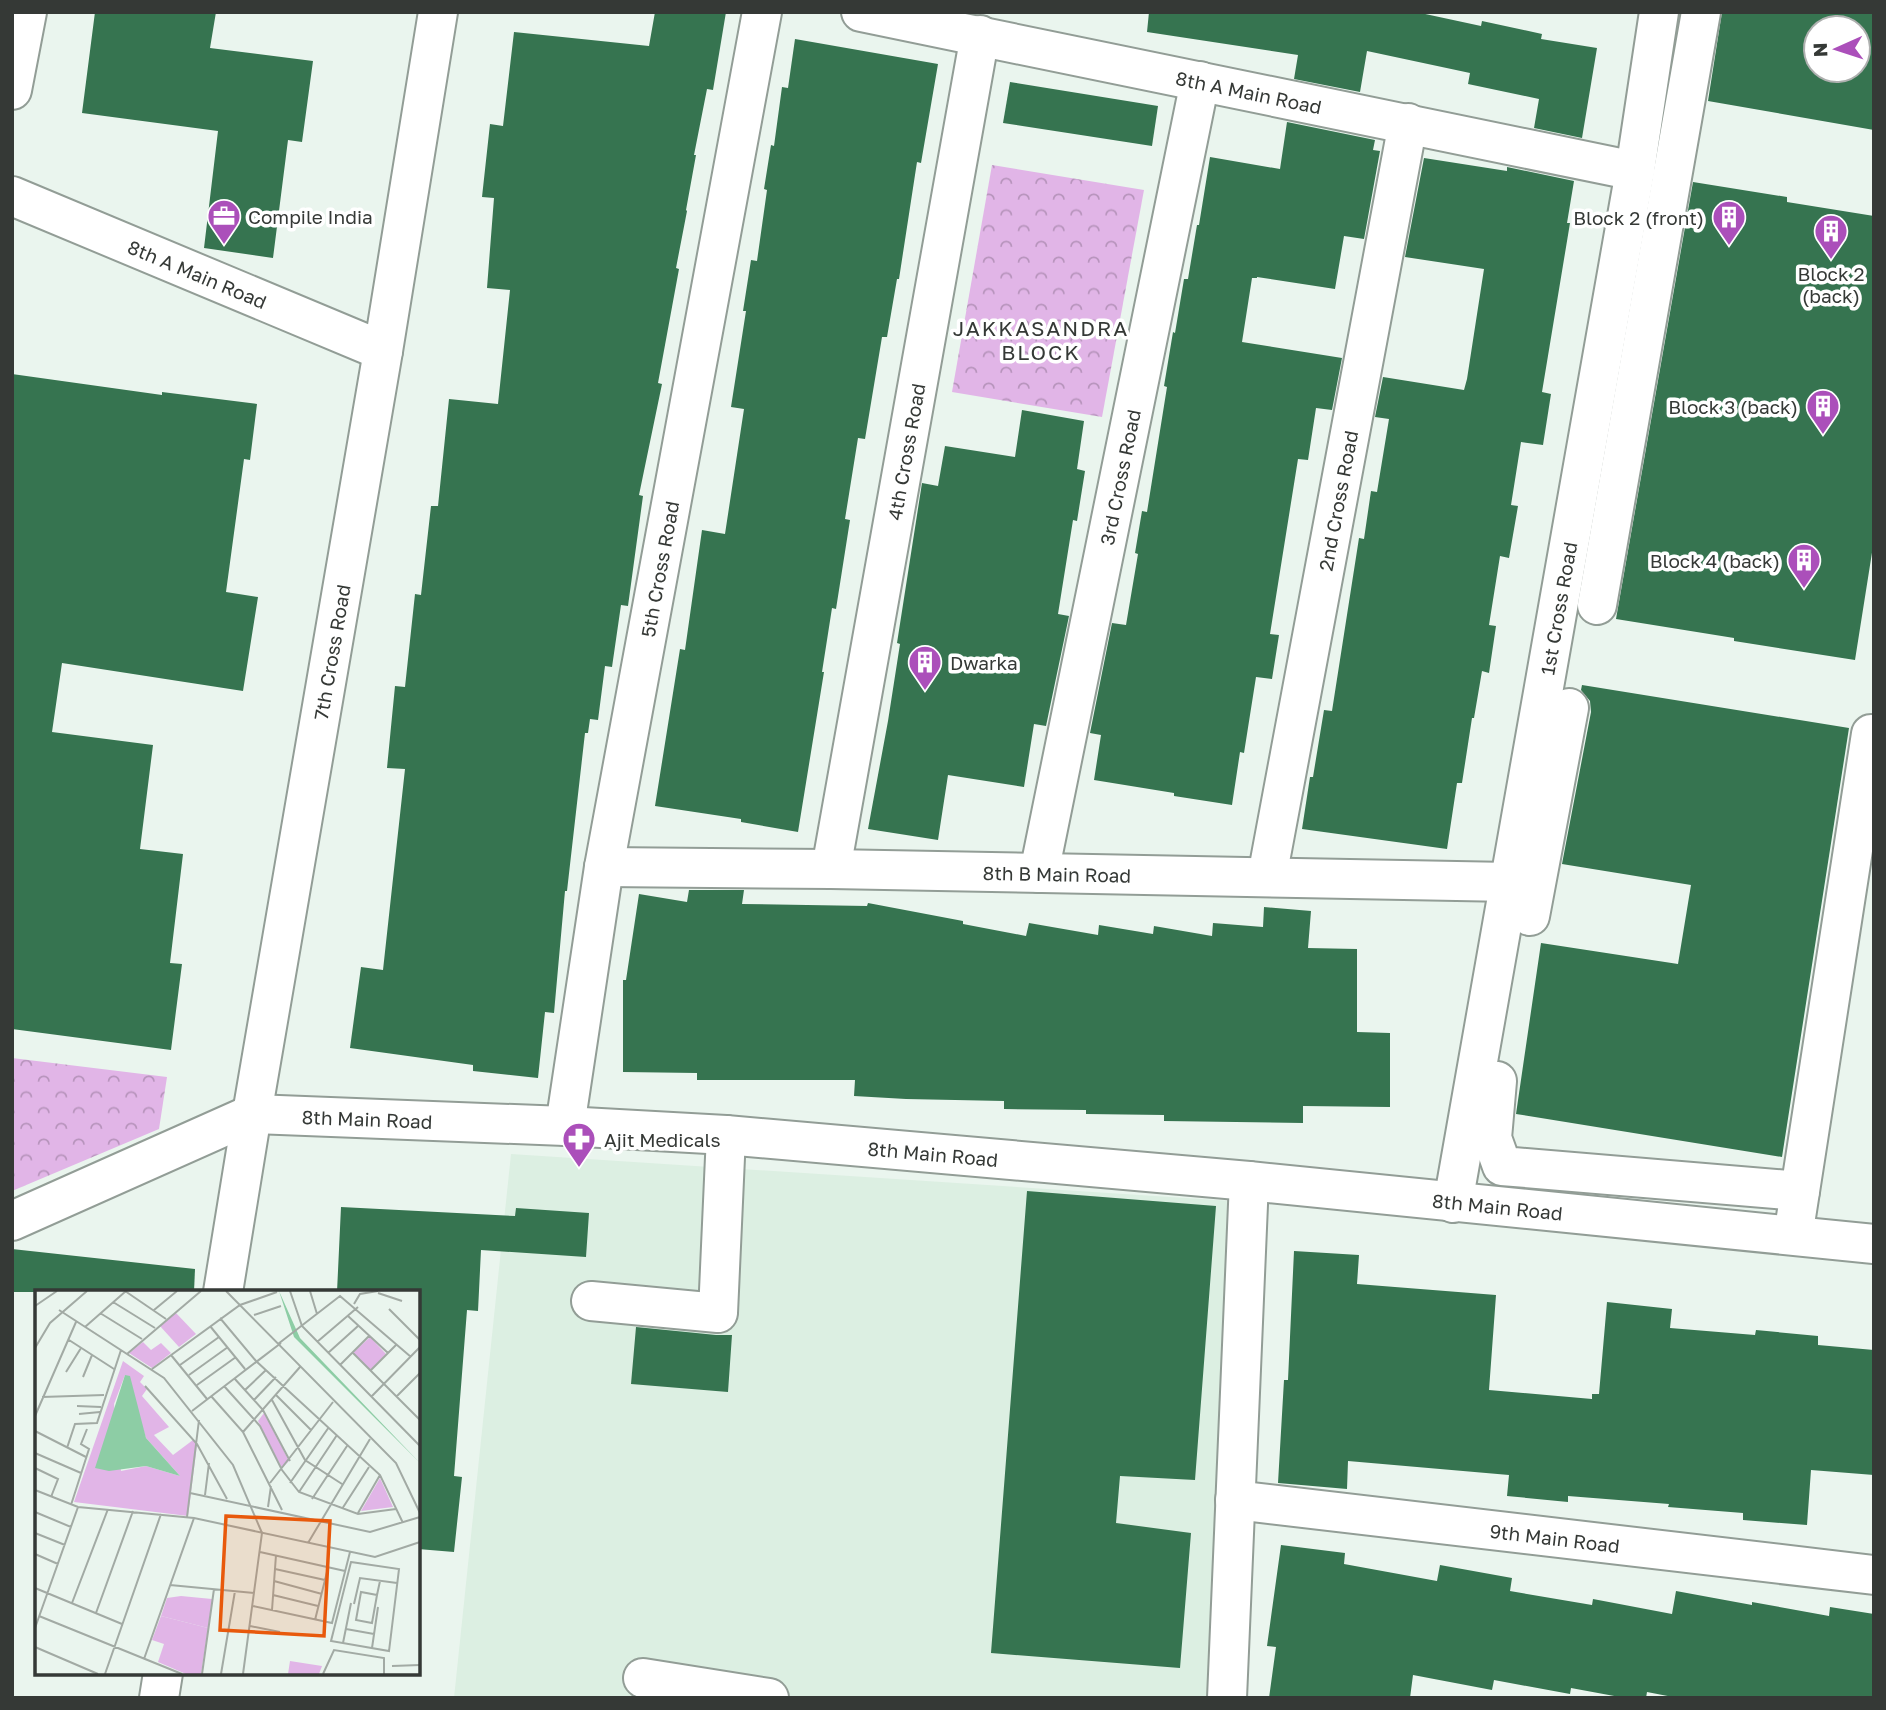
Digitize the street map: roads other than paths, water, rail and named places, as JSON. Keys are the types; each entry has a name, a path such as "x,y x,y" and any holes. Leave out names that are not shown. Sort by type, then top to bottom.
{"street":[{"path":"12,90 27,12"},
{"name":"7th Cross Road","path":"223,1290 438,12"},
{"name":"5th Cross Road","path":"565,1126 604,867 762,12"},
{"name":"8th A Main Road","path":"861,12 1635,171"},
{"name":"1st Cross Road","path":"1453,1203 1510,882 1540,792 1608,320 1635,171 1659,12"},
{"path":"1597,605 1701,12"},
{"name":"4th Cross Road","path":"831,869 980,35"},
{"name":"3rd Cross Road","path":"1039,873 1200,81"},
{"name":"2nd Cross Road","path":"1267,877 1408,123"},
{"name":"8th A Main Road","path":"12,196 383,351"},
{"path":"1608,320 1645,327"},
{"path":"1569,708 1540,792 1495,1091 1492,1138 1502,1166 1800,1191"},
{"path":"1793,1237 1871,734"},
{"name":"8th B Main Road","path":"604,867 1510,882"},
{"name":"8th Main Road","path":"12,1221 252,1114 726,1135 1249,1181 1874,1244"},
{"path":"591,1301 718,1313 726,1135"},
{"path":"1227,1698 1249,1181"},
{"name":"9th Main Road","path":"1235,1500 1874,1576"},
{"path":"159,1698 163,1675"},
{"path":"643,1678 769,1698"}],"place":[{"name":"Compile India","path":"224,246"},
{"name":"Block 2 (front)","path":"1729,247"},
{"name":"Block 2 (back)","path":"1831,261"},
{"name":"Block 3 (back)","path":"1823,436"},
{"name":"Block 4 (back)","path":"1804,590"},
{"name":"Dwarka","path":"925,692"},
{"name":"Ajit Medicals","path":"579,1169"}],"district":[{"name":"JAKKASANDRA BLOCK","path":"1041,340"}]}
